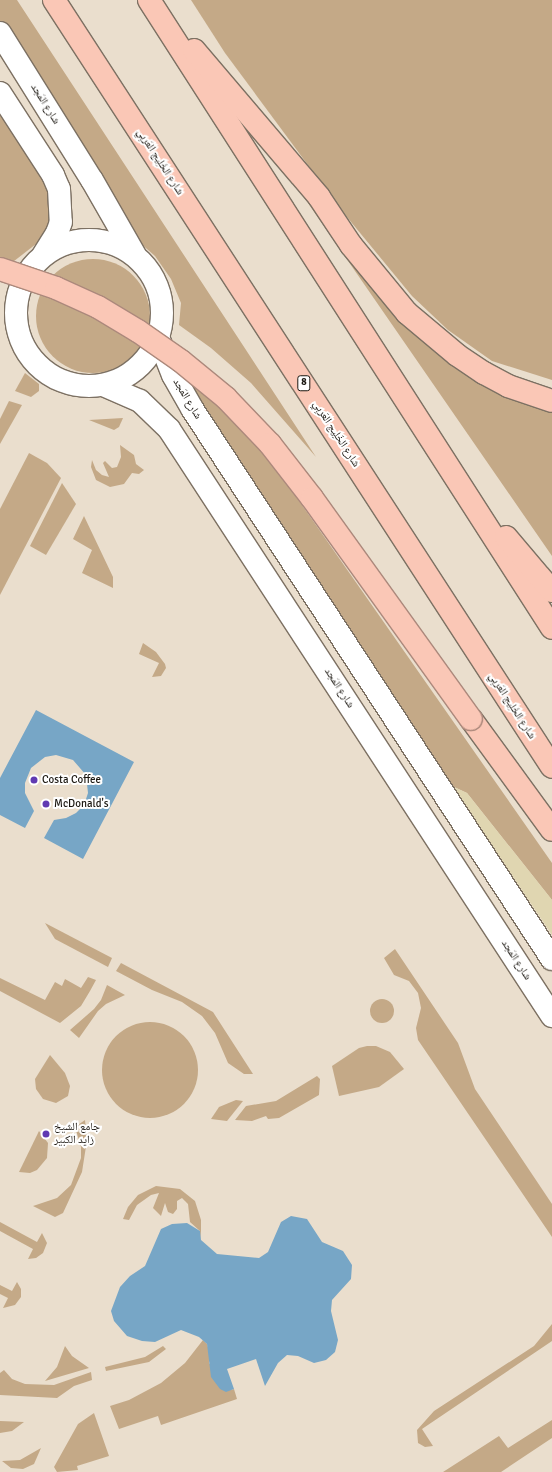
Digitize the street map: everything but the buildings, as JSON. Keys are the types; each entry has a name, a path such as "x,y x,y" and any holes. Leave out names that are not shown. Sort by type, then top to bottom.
{"highway":[{"name":"شارع الخَلِيج العَربِي","path":"54,0 552,767"},
{"path":"150,0 319,197 351,245 408,313 456,355 484,373 508,386 552,401"},
{"path":"150,0 451,473 552,628"},
{"path":"0,269 56,288 98,307 175,357 226,398 270,444 312,498 552,830"},
{"path":"451,473 552,591"}],"street":[{"name":"شارع المَجد","path":"0,33 92,180 137,258"},
{"path":"0,93 53,175 59,189 62,208 61,222 57,233 42,256 30,270 21,286 16,304 8,318 22,344 33,360 48,373 70,383 84,386 103,385 121,379 137,368 150,354 158,337 161,303 148,271 137,258 123,248 90,240 57,247 42,256"},
{"name":"شارع المَجد","path":"158,337 172,375 193,410 552,959"},
{"name":"شارع المَجد","path":"103,385 140,401 169,428 552,1016"}],"shaded area":[{"path":"0,0 17,0 316,457 251,383 211,348 179,325 181,303 171,279 155,256 139,242 0,23"},
{"path":"191,0 552,0 552,380 492,361 448,330 412,296 342,211 225,53"},
{"path":"0,115 39,173 52,202 51,225 36,244 0,272"},
{"path":"252,122 393,311 411,331 452,366 475,380 522,402 552,412 552,556"},
{"path":"93,259 115,263 133,276 146,294 150,316 146,338 133,356 115,369 93,373 71,369 53,356 40,338 36,316 40,294 53,276 71,263"},
{"path":"25,373 39,384 39,391 31,397 15,391"},
{"path":"191,381 245,430 274,465 552,863 552,900 467,793 452,786 205,412"},
{"path":"9,401 22,405 0,444 0,419"},
{"path":"123,418 119,427 114,430 89,420"},
{"path":"120,445 134,455 136,464 144,470 139,474 132,473 124,484 110,487 96,480 91,467 92,460 96,470 102,475 109,477 103,463 105,461 112,468 117,467 121,457"},
{"path":"29,453 47,463 61,478 0,595 0,509"},
{"path":"62,483 76,504 46,555 30,546"},
{"path":"84,516 113,577 113,588 82,573 92,550 73,539"},
{"path":"143,643 156,652 165,664 166,668 161,676 152,677 159,663 139,654"},
{"path":"45,923 112,958 108,967 55,939"},
{"path":"395,949 458,1043 475,1089 552,1204 552,1237 418,1040 416,1028 421,1008 418,993 409,981 394,975 384,958"},
{"path":"121,963 213,1012 253,1074 244,1074 228,1063 215,1033 202,1016 182,1002 152,990 116,971"},
{"path":"88,977 96,980 81,1006 60,1023 0,991 0,978 45,1000 55,982 62,986 65,979 81,988"},
{"path":"107,985 125,995 106,1004 98,1011 79,1038 70,1030 94,1009 101,1000"},
{"path":"382,999 387,1000 393,1006 393,1016 387,1022 382,1023 377,1022 371,1016 370,1011 371,1006 377,1000"},
{"path":"150,1022 169,1025 184,1036 195,1051 198,1070 195,1089 184,1104 169,1115 150,1118 131,1115 116,1104 105,1089 102,1070 105,1051 116,1036 131,1025"},
{"path":"376,1046 390,1052 404,1069 379,1087 339,1096 332,1066 359,1048"},
{"path":"50,1055 65,1073 70,1086 68,1096 56,1103 43,1099 36,1089 35,1079"},
{"path":"317,1076 320,1079 319,1095 279,1118 268,1119 266,1116 252,1121 235,1120 246,1106 276,1101"},
{"path":"236,1100 243,1101 227,1121 211,1119 219,1107"},
{"path":"85,1120 87,1140 82,1172 63,1213 55,1217 33,1206 57,1198 71,1185 81,1158 81,1147 75,1127"},
{"path":"39,1131 48,1143 47,1158 37,1170 30,1173 19,1172"},
{"path":"156,1186 180,1189 195,1201 201,1220 201,1240 200,1231 190,1222 188,1204 182,1198 177,1201 177,1209 173,1214 168,1212 165,1203 161,1216 153,1208 159,1193 151,1195 137,1205 129,1220 123,1219 128,1207 138,1195"},
{"path":"0,1222 37,1242 42,1233 47,1243 43,1253 36,1258 28,1259 33,1249 0,1231"},
{"path":"17,1282 21,1289 21,1297 15,1305 3,1308 8,1298 0,1294 0,1285 12,1291"},
{"path":"552,1324 552,1341 422,1429 433,1446 425,1447 418,1443 417,1430 434,1411 534,1346"},
{"path":"203,1340 207,1344 210,1354 209,1363 231,1390 234,1389 237,1399 161,1425 158,1416 119,1429 110,1406 129,1400 161,1383 185,1363"},
{"path":"65,1346 72,1356 89,1368 45,1381 57,1367"},
{"path":"163,1346 166,1349 149,1362 106,1371 105,1367 145,1357"},
{"path":"4,1370 12,1379 25,1384 54,1385 91,1372 92,1380 74,1386 57,1398 0,1395 0,1373"},
{"path":"94,1413 109,1456 77,1466 78,1470 57,1472 54,1467 78,1424"},
{"path":"552,1420 552,1438 501,1472 443,1472 499,1436 508,1448"},
{"path":"0,1421 24,1422 12,1431 0,1433"},
{"path":"41,1448 34,1464 23,1469 11,1468 2,1461 20,1460"}],"sand":[{"path":"452,786 467,793 552,900 552,935"}],"water":[{"path":"36,710 134,762 83,859 44,838 54,820 66,818 76,813 84,805 88,793 86,775 73,760 56,755 45,757 31,768 25,783 25,793 34,811 25,828 0,815 0,778"},
{"path":"291,1216 307,1219 322,1242 343,1251 352,1265 351,1279 332,1300 331,1311 338,1340 335,1352 326,1360 314,1363 298,1356 287,1355 278,1363 265,1386 256,1359 227,1369 234,1389 226,1392 220,1389 211,1377 207,1344 199,1337 181,1330 155,1342 142,1341 127,1336 114,1321 111,1311 120,1287 130,1276 145,1266 161,1229 172,1224 187,1223 200,1231 201,1240 217,1254 259,1258 268,1252 281,1222"}],"place":[{"name":"Costa Coffee","path":"34,780"},
{"name":"McDonald's","path":"46,804"},
{"name":"جامع الشيخ زايد الكبير","path":"46,1134"}]}
